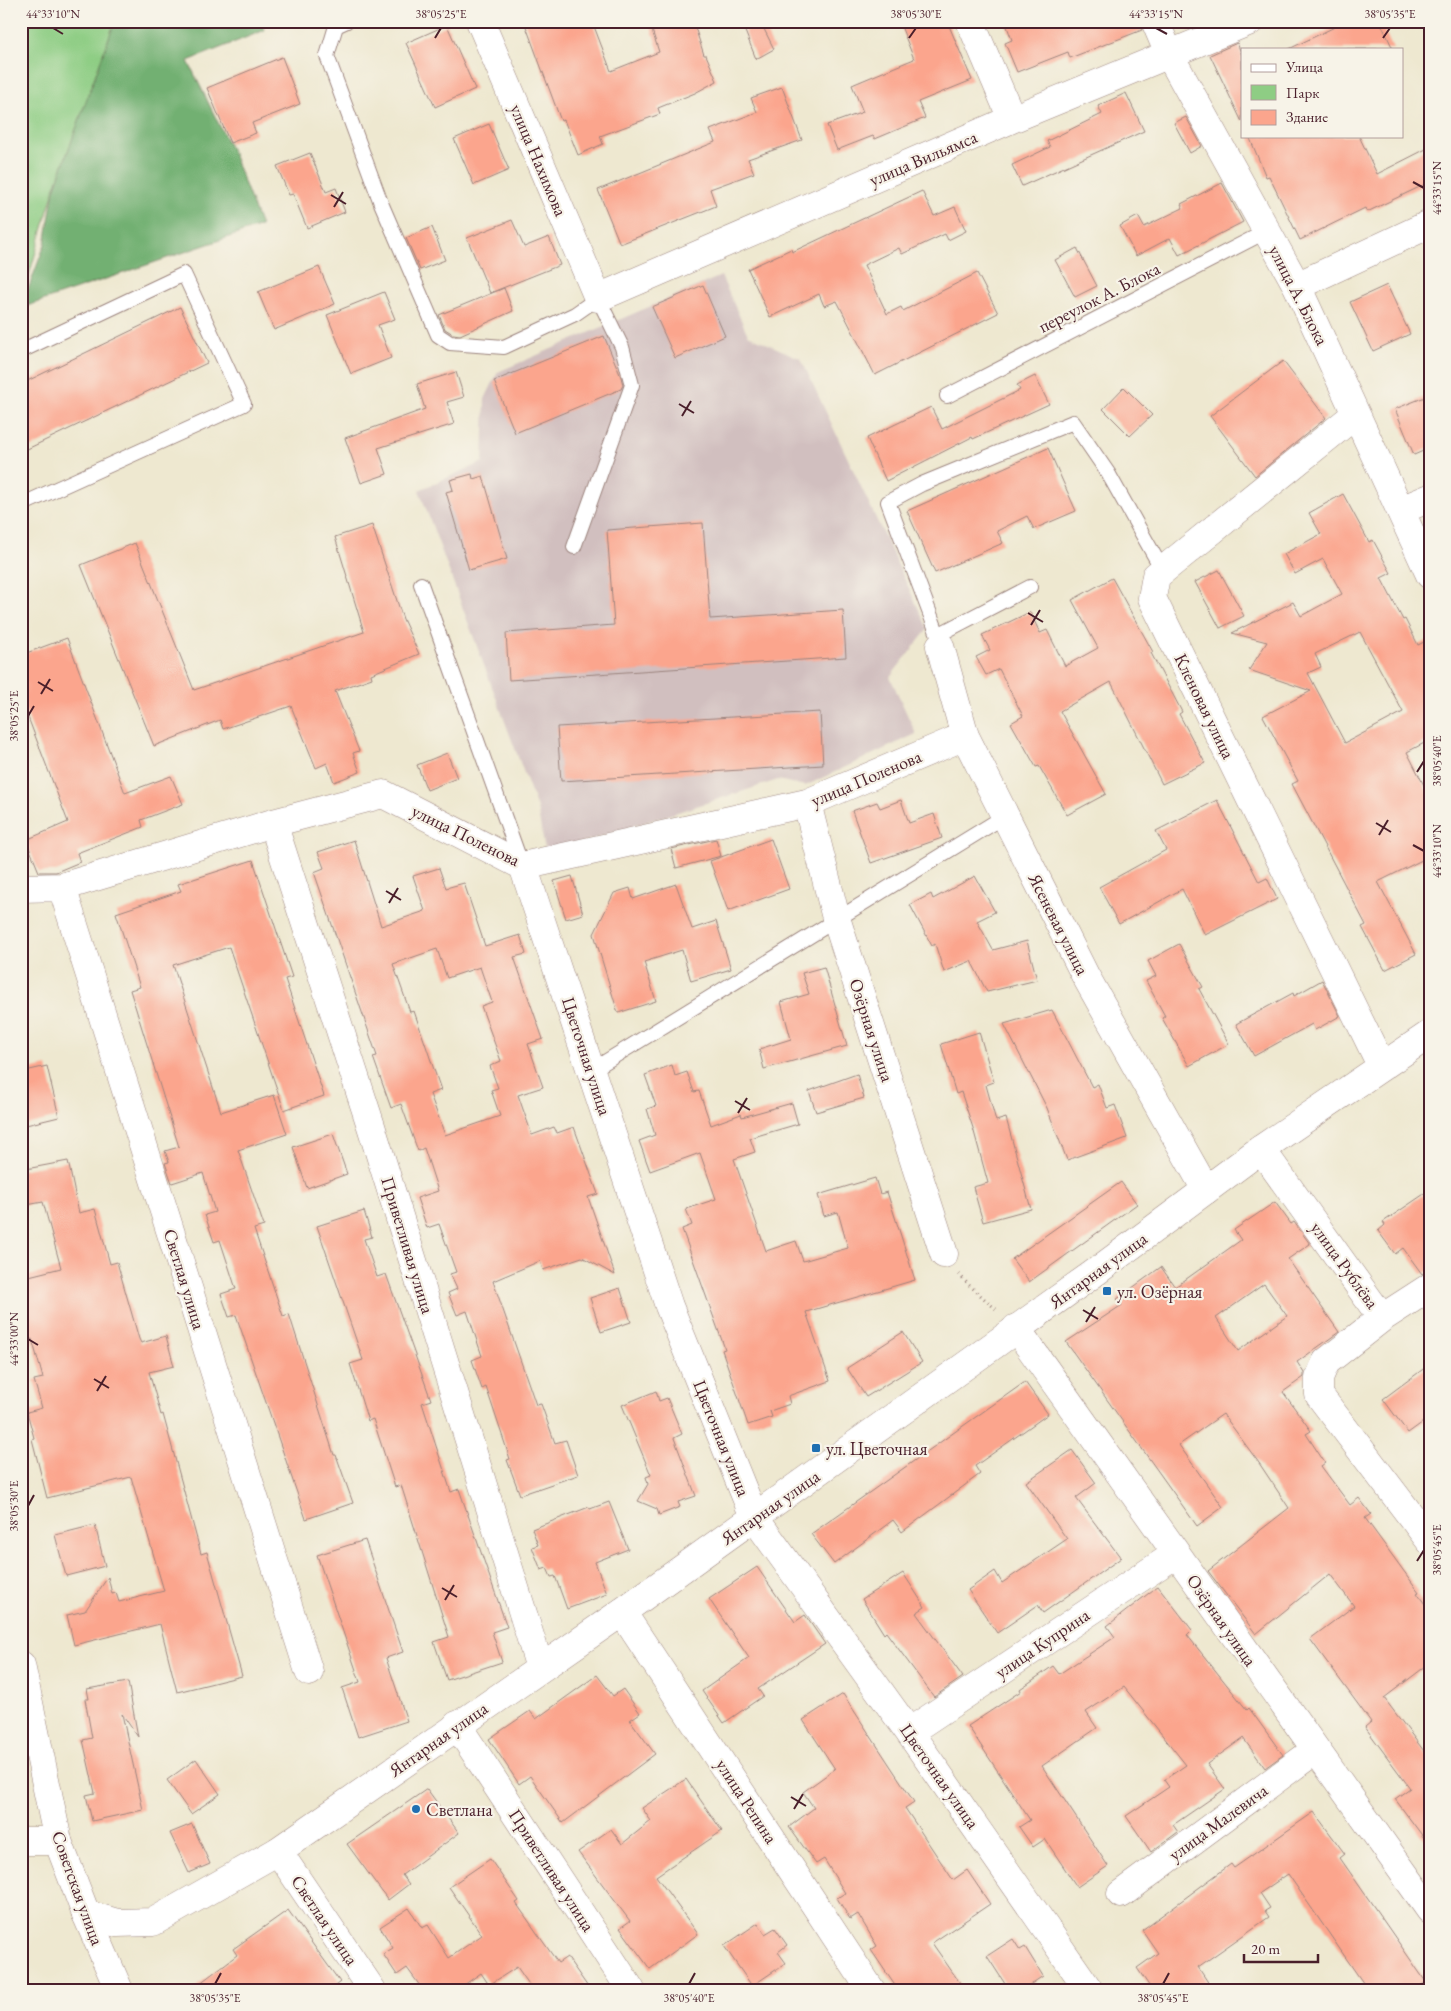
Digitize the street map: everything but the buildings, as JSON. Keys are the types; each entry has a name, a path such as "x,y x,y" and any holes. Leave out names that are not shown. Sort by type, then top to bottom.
{"street":[{"name":"улица Нахимова","path":"480,21 598,298"},
{"path":"970,21 1012,119"},
{"name":"улица А. Блока","path":"1155,21 1169,54 1297,286 1430,575"},
{"name":"улица Вильямса","path":"598,298 1012,119 1250,21"},
{"path":"1297,286 1430,224"},
{"name":"Кленовая улица","path":"1356,414 1156,576 1152,598 1381,1065"},
{"path":"1401,510 1430,498"},
{"name":"Ясеневая улица","path":"939,641 965,736 1085,975 1206,1190"},
{"name":"улица Поленова","path":"21,888 62,887 273,824 383,794 523,866 808,803 965,736"},
{"name":"Озёрная улица","path":"808,803 836,918 944,1254"},
{"name":"Приветливая улица","path":"273,824 371,1126 540,1668"},
{"name":"Цветочная улица","path":"523,866 592,1070 668,1306 754,1517 909,1732 1089,1990"},
{"name":"Светлая улица","path":"62,887 309,1672"},
{"name":"Янтарная улица","path":"86,1914 117,1923 153,1922 278,1851 622,1612 1093,1274 1261,1149 1381,1065 1430,1034"},
{"name":"улица Рублёва","path":"1261,1149 1382,1318 1326,1362 1319,1378 1319,1395 1430,1541"},
{"path":"1382,1318 1430,1287"},
{"name":"Озёрная улица","path":"1016,1328 1314,1751 1430,1910"},
{"name":"улица Куприна","path":"909,1732 1176,1554"},
{"name":"улица Репина","path":"622,1612 871,1990"},
{"name":"Советская улица","path":"21,1665 58,1841 86,1914 110,1985"},
{"name":"Приветливая улица","path":"457,1725 631,1990"},
{"name":"улица Малевича","path":"1120,1894 1314,1751"},
{"path":"21,1842 58,1841"},
{"name":"Светлая улица","path":"278,1851 372,1990"}],"lane":[{"path":"339,23 327,56 381,202 438,335 450,343 504,347 576,314 598,298 622,347 632,385 574,547"},
{"name":"переулок А. Блока","path":"947,396 1267,231"},
{"path":"21,351 184,274 244,404 21,505"},
{"path":"1030,587 939,641 888,502 922,484 1073,422 1108,473 1163,571"},
{"path":"421,584 523,866"},
{"path":"592,1070 836,918 1005,816"}],"path":[{"path":"944,1254 969,1286 1016,1328"}],"shaded area":[{"path":"721,276 748,335 801,359 928,629 890,677 916,734 805,786 778,780 546,854 537,808 419,490 483,462 485,399 498,372"}],"green space":[{"path":"21,21 115,21 54,190 21,303"},
{"path":"115,21 258,21 265,30 188,61 232,151 261,226 21,308 45,244 54,190"}],"place":[{"name":"ул. Озёрная","path":"1107,1291"},
{"name":"ул. Цветочная","path":"816,1448"},
{"name":"Светлана","path":"416,1809"}]}
